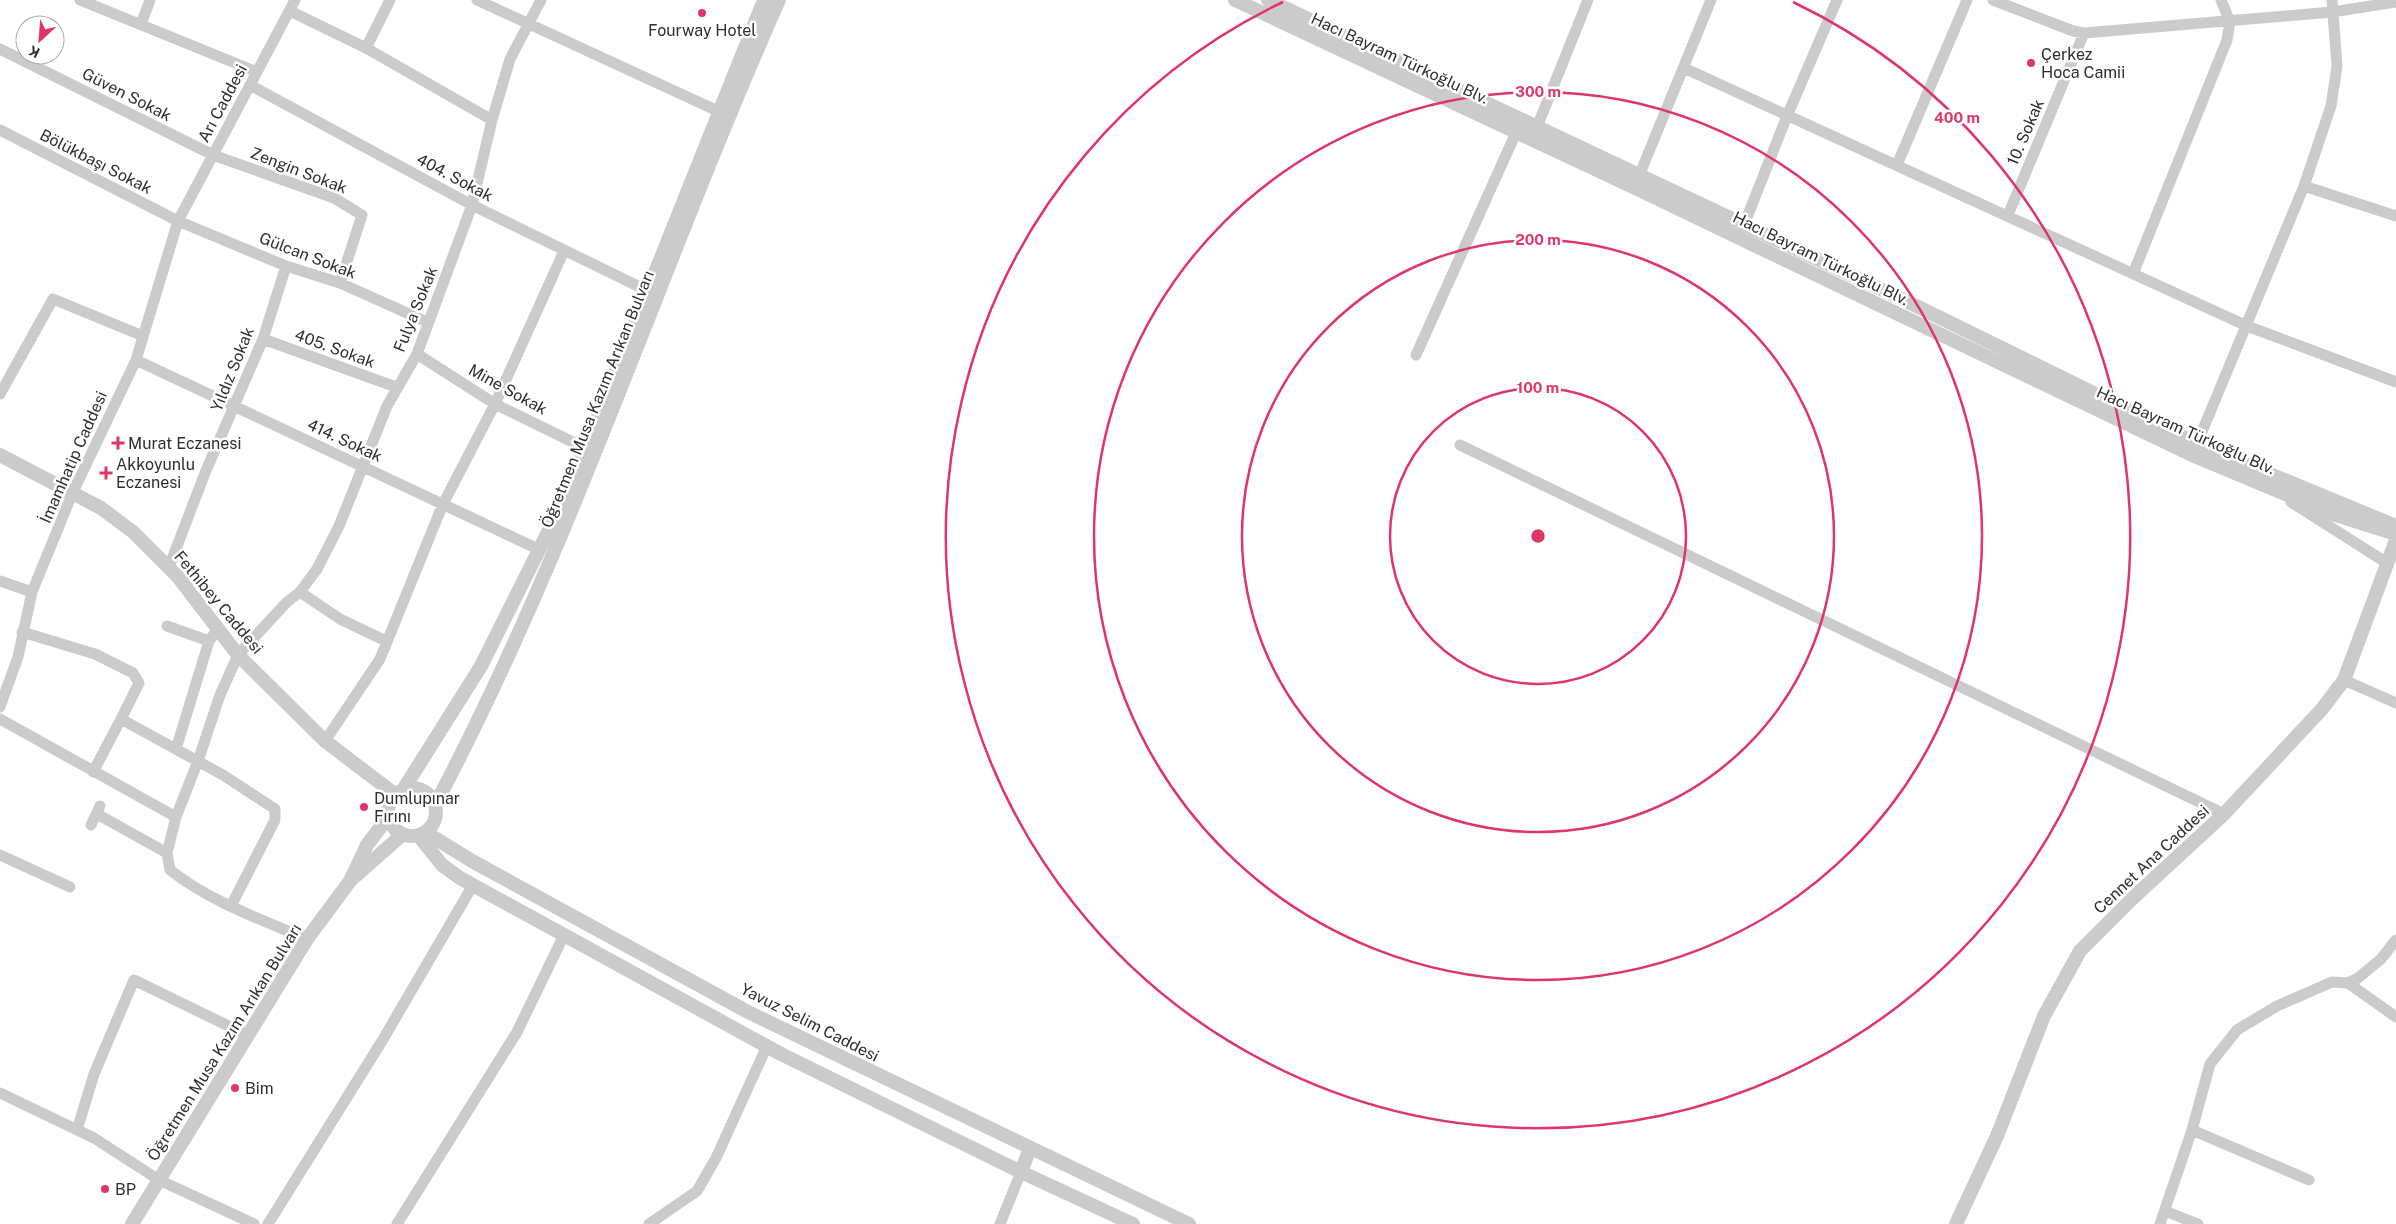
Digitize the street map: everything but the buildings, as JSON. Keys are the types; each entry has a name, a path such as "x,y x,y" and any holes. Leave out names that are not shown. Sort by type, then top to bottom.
{"street":[{"path":"80,0 257,72"},
{"path":"141,24 150,0"},
{"name":"Arı Caddesi","path":"178,221 295,0"},
{"path":"366,48 390,0"},
{"path":"477,0 720,112"},
{"name":"Fulya Sokak","path":"167,853 176,817 198,761 220,695 238,654 287,602 300,592 318,569 339,526 386,406 417,354 427,322 451,266 472,205 492,120 510,59 542,0"},
{"name":"Öğretmen Musa Kazım Arıkan Bulvarı","path":"400,792 481,666 590,450 648,291 764,0"},
{"name":"Öğretmen Musa Kazım Arıkan Bulvarı","path":"435,805 492,692 590,450 779,0"},
{"name":"Hacı Bayram Türkoğlu Blv.","path":"1235,0 1519,126 1537,127 1906,301 2259,483 2333,514 2396,534"},
{"name":"Hacı Bayram Türkoğlu Blv.","path":"1268,0 1519,126 2195,449 2396,526"},
{"path":"1537,127 1588,0"},
{"path":"1639,176 1711,0"},
{"path":"1744,225 1787,116 1837,0"},
{"path":"1897,165 1968,0"},
{"path":"1993,0 2073,32 2084,33 2230,22 2332,6 2396,2"},
{"path":"2133,274 2227,40 2230,22 2221,0"},
{"path":"2195,449 2304,186 2331,106 2338,66 2332,6"},
{"path":"290,11 366,48 492,120"},
{"name":"10. Sokak","path":"2008,215 2084,33"},
{"name":"Güven Sokak","path":"0,49 213,155"},
{"path":"1684,68 2247,326 2396,382"},
{"name":"404. Sokak","path":"250,85 472,205 564,252 648,291"},
{"path":"1416,355 1519,126"},
{"name":"Bölükbaşı Sokak","path":"0,130 178,221"},
{"name":"Zengin Sokak","path":"213,155 334,198 362,215 340,284"},
{"path":"2304,186 2396,216"},
{"name":"Gülcan Sokak","path":"178,221 286,266 340,284 427,322"},
{"name":"İmamhatip Caddesi","path":"0,706 18,656 32,592 73,492 136,360 178,221"},
{"path":"324,741 380,659 443,504 495,404 564,252"},
{"name":"Yıldız Sokak","path":"169,567 205,473 263,339 286,266"},
{"path":"0,394 54,299 143,336"},
{"name":"405. Sokak","path":"263,339 396,387"},
{"name":"Mine Sokak","path":"417,354 495,404 590,450"},
{"name":"414. Sokak","path":"136,360 540,550"},
{"path":"1460,446 2224,814"},
{"name":"Fethibey Caddesi","path":"0,454 101,508 133,532 169,567 238,654 324,741 400,792"},
{"path":"2259,483 2388,562"},
{"name":"Cennet Ana Caddesi","path":"1956,1224 1997,1136 2044,1016 2080,951 2135,896 2224,814 2310,722 2344,680 2396,540"},
{"path":"0,581 32,592"},
{"path":"300,592 340,618 386,641"},
{"path":"167,626 209,641"},
{"path":"176,749 209,641 218,629"},
{"path":"22,632 95,654 134,673 139,683 93,772"},
{"path":"2344,680 2396,703"},
{"path":"0,719 176,817"},
{"path":"121,719 252,792 275,809 275,820 231,906"},
{"path":"418,789 425,792 435,805 435,820 422,834 403,834 396,830 389,816 391,801 400,792 418,789"},
{"path":"91,825 99,810 167,853 170,870 189,884 231,906 307,939"},
{"name":"Öğretmen Musa Kazım Arıkan Bulvarı","path":"132,1224 307,939 350,880 367,845 389,816"},
{"name":"Öğretmen Musa Kazım Arıkan Bulvarı","path":"350,880 403,834"},
{"path":"422,834 442,865 473,885 564,935 767,1046 1021,1172 1133,1224"},
{"name":"Yavuz Selim Caddesi","path":"422,834 748,1012 1189,1224"},
{"path":"0,855 70,887"},
{"path":"268,1224 382,1041 473,885"},
{"path":"398,1224 517,1032 564,935"},
{"path":"2348,983 2381,959 2396,940"},
{"path":"77,1130 94,1074 134,980 247,1035"},
{"path":"2160,1224 2192,1130 2210,1064 2237,1030 2277,1006 2332,982 2348,983 2396,1017"},
{"path":"649,1224 697,1191 716,1158 767,1046"},
{"path":"0,1093 77,1130 159,1180 254,1224"},
{"path":"2192,1130 2310,1180"},
{"path":"1000,1224 1030,1148"},
{"path":"2165,1211 2198,1224"}],"place":[{"name":"Fourway Hotel","path":"702,13"},
{"name":"Çerkez Hoca Camii","path":"2031,63"},
{"name":"Murat Eczanesi","path":"118,443"},
{"name":"Akkoyunlu Eczanesi","path":"106,473"},
{"name":"Dumlupınar Fırını","path":"364,807"},
{"name":"Bim","path":"235,1088"},
{"name":"BP","path":"105,1189"}]}
